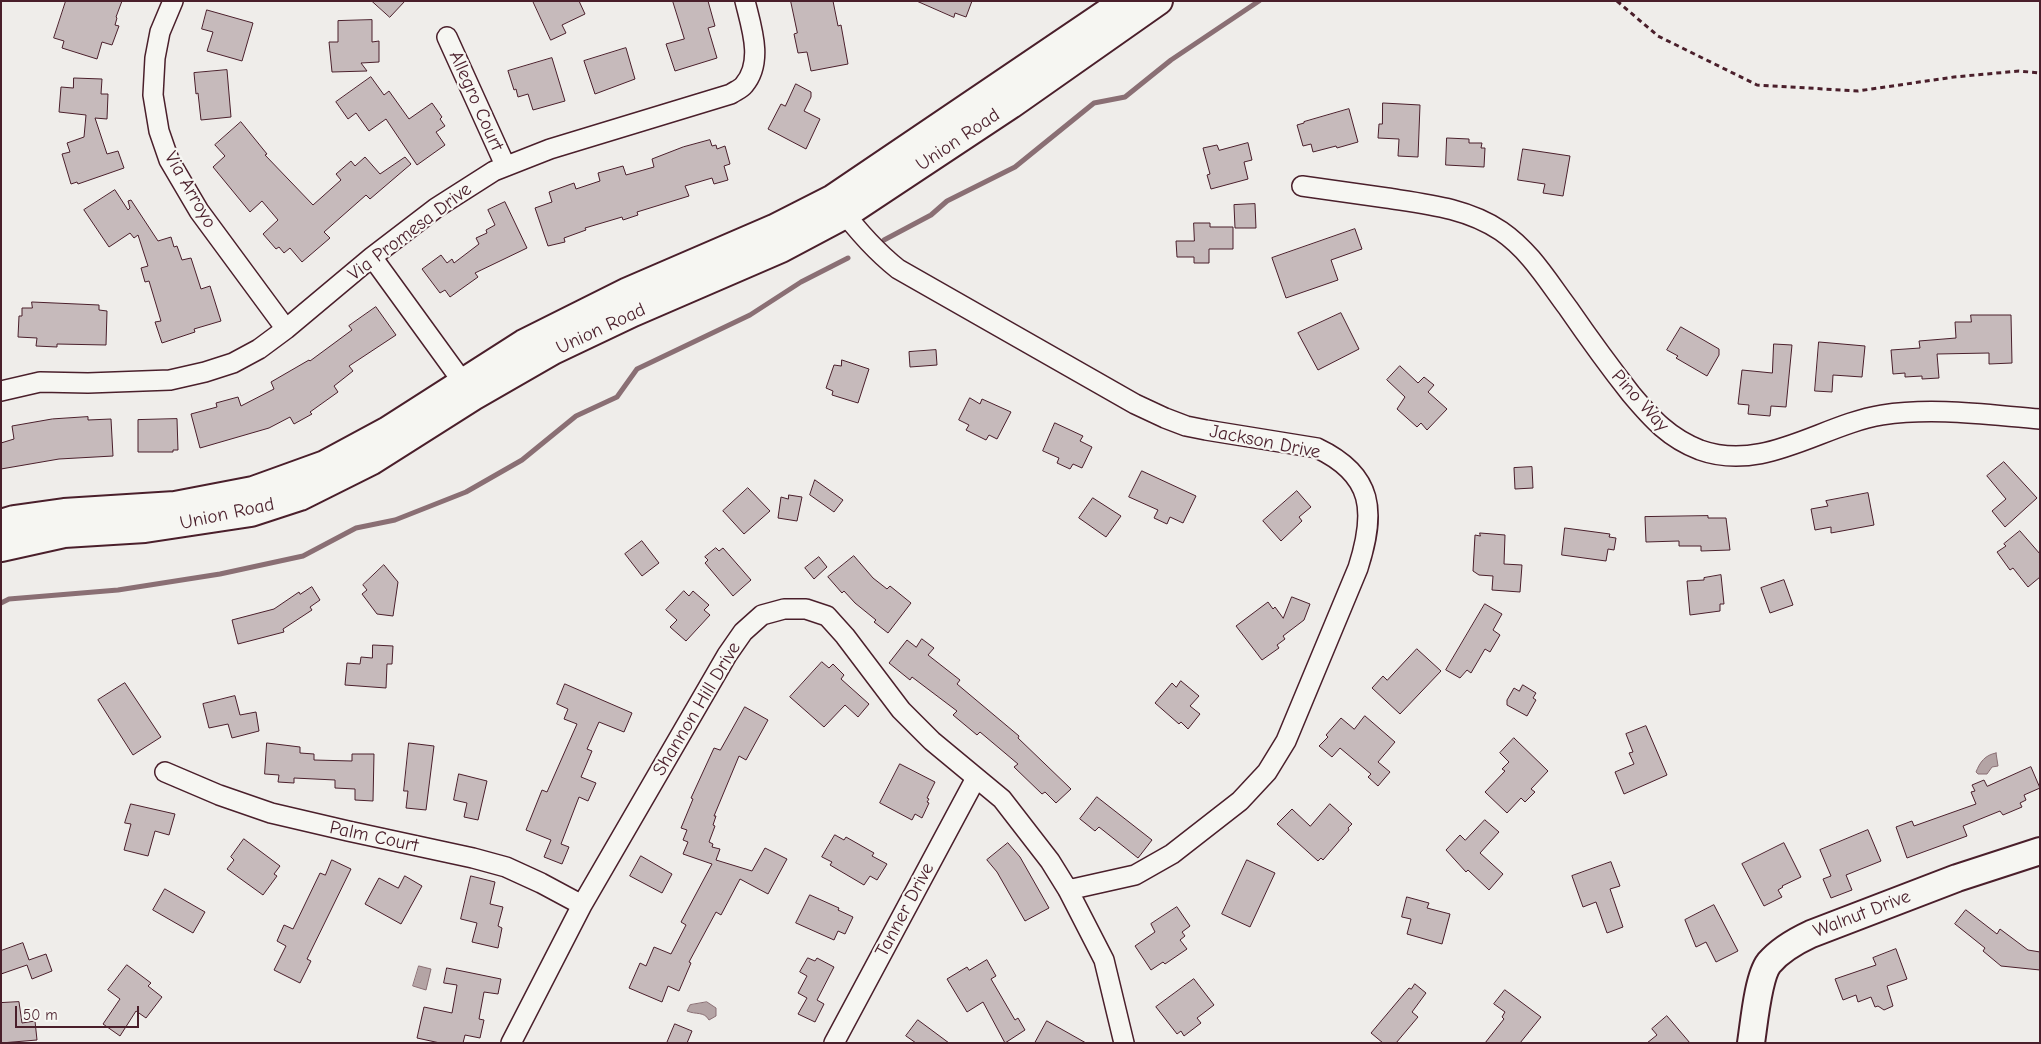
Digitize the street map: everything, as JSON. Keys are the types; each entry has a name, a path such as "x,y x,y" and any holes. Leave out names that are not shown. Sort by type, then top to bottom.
{"main road":[{"name":"Union Road","path":"839,206 1124,1"},
{"name":"Union Road","path":"1,548 64,534 145,530 251,513 300,497 372,461 468,389 524,343 628,291 774,228 839,206 1011,105 1159,1"},
{"name":"Union Road","path":"1,523 14,519 64,512 175,505 253,490 325,464 468,389"},
{"name":"Walnut Drive","path":"1751,1043 1758,993 1768,964 1793,942 1948,882 2040,851"}],"street":[{"name":"Via Arroyo","path":"173,1 160,32 155,58 153,95 159,131 169,160 199,211 286,329"},
{"name":"Via Promesa Drive","path":"1,391 40,382 88,383 170,380 233,363 259,349 286,329 372,257 436,208 505,165 550,149 732,94 744,85 754,62 754,36 744,1"},
{"name":"Allegro Court","path":"447,37 505,165"},
{"name":"Pino Way","path":"1302,186 1439,206 1470,215 1500,230 1524,249 1609,366 1654,422 1677,439 1702,450 1727,456 1751,456 1777,450 1848,423 1907,412 1938,412 2040,419"},
{"name":"Jackson Drive","path":"839,206 877,253 898,269 1135,404 1186,426 1317,448 1335,456 1349,468 1360,482 1367,500 1366,543 1358,568 1292,726 1267,772 1240,802 1172,854 1135,875 1068,890"},
{"path":"372,257 468,389"},
{"name":"Shannon Hill Drive","path":"511,1043 582,905 727,655 743,632 762,615 784,609 806,609 827,616 845,636 901,710 932,740 1002,799 1050,861 1068,890 1104,960 1124,1043"},
{"name":"Palm Court","path":"165,772 219,795 271,813 506,867 582,905"},
{"name":"Tanner Drive","path":"834,1043 976,778"}],"path":[{"path":"1617,1 1658,36 1757,85 1858,91 1954,77 2020,71 2040,73"}],"shaded area":[{"path":"1996,753 1998,766 1992,767 1987,774 1978,774 1976,772 1983,759"},
{"path":"419,966 431,969 426,990 413,986"},
{"path":"707,1002 716,1008 716,1016 709,1020 702,1014 687,1011 690,1005"}],"building":[{"path":"66,1 122,1 115,25 119,26 112,45 102,42 97,59 62,48 64,41 54,38"},
{"path":"372,1 405,1 390,17"},
{"path":"533,1 579,1 585,14 562,25 566,33 551,40"},
{"path":"673,1 708,1 715,26 708,28 717,58 675,71 666,44 684,39"},
{"path":"791,1 833,1 838,26 841,25 848,64 811,71 807,52 798,53 794,34 797,33"},
{"path":"917,1 972,1 966,17 955,13 954,17"},
{"path":"207,10 253,23 242,61 207,51 213,32 202,29"},
{"path":"372,20 372,42 379,41 379,62 361,63 367,71 332,72 329,42 338,42 338,21"},
{"path":"626,48 635,79 595,94 584,61"},
{"path":"552,58 565,101 533,110 528,94 518,97 508,71"},
{"path":"227,70 231,117 201,120 194,73"},
{"path":"371,77 384,95 389,91 409,119 432,103 442,117 440,119 445,126 436,132 445,145 417,165 386,119 369,131 356,113 348,119 336,102"},
{"path":"74,78 102,79 101,94 108,94 107,119 95,118 107,154 118,151 124,168 78,184 77,182 71,184 62,154 70,152 67,143 84,137 86,115 59,112 61,87 73,88"},
{"path":"796,84 811,92 811,97 804,111 820,119 806,149 768,129 781,104 785,106"},
{"path":"1383,103 1420,105 1418,157 1398,156 1399,139 1378,138 1379,124 1382,124"},
{"path":"1349,109 1358,142 1313,152 1311,144 1303,146 1297,125"},
{"path":"241,122 267,154 265,155 313,205 341,180 336,174 351,161 355,166 365,157 380,174 405,157 411,164 370,199 366,195 324,232 330,238 302,262 290,248 284,253 279,247 276,249 263,234 278,220 262,201 250,212 213,167 225,156 215,145"},
{"path":"1447,138 1469,139 1469,143 1482,143 1481,148 1485,148 1484,167 1446,165"},
{"path":"710,140 712,146 716,145 717,149 725,146 730,164 724,166 728,180 714,184 712,178 685,186 689,196 637,212 638,215 623,220 622,217 585,228 586,230 564,238 565,242 548,246 535,208 552,202 549,192 574,183 576,189 600,181 598,173 623,166 626,175 654,167 652,159 683,147"},
{"path":"1248,143 1252,160 1244,162 1248,179 1211,189 1207,175 1210,174 1203,148 1217,145 1219,150"},
{"path":"1523,149 1570,156 1563,196 1543,193 1545,184 1518,180"},
{"path":"115,190 128,210 130,208 128,201 131,200 158,241 171,237 174,247 177,246 182,260 191,258 201,289 210,286 221,321 194,329 195,332 162,343 155,322 161,321 149,281 145,282 141,268 148,266 138,235 134,238 130,233 109,247 84,210"},
{"path":"505,202 527,248 475,273 478,277 450,297 445,290 440,293 422,269 441,255 447,263 452,259 454,263 479,244 476,238 487,233 486,230 495,225 488,210"},
{"path":"1255,204 1256,228 1235,228 1234,205"},
{"path":"1194,223 1210,223 1210,227 1233,227 1233,249 1209,249 1209,263 1194,263 1194,257 1177,257 1176,241 1194,241"},
{"path":"1355,229 1362,249 1331,260 1338,280 1286,298 1272,258"},
{"path":"32,302 99,305 99,310 107,311 106,345 57,344 57,347 36,346 37,338 18,337 19,316 22,316 22,308 32,308"},
{"path":"376,307 396,335 349,366 353,371 334,386 338,392 310,412 312,414 294,424 290,417 269,428 200,448 191,414 217,407 216,403 238,397 241,406 274,389 271,382 310,361 352,330 349,326"},
{"path":"1341,313 1359,349 1318,370 1298,333"},
{"path":"1971,315 2011,315 2012,363 1989,364 1989,353 1937,354 1939,378 1922,379 1922,376 1905,377 1905,373 1893,374 1891,350 1920,348 1919,341 1956,338 1955,322 1971,322"},
{"path":"1681,327 1719,349 1719,355 1707,376 1676,358 1678,356 1667,350"},
{"path":"1819,342 1865,346 1862,377 1833,375 1832,392 1815,391"},
{"path":"1774,344 1792,345 1786,407 1771,406 1770,416 1748,414 1749,405 1738,404 1742,370 1772,373"},
{"path":"936,350 937,365 910,367 909,352"},
{"path":"842,360 869,369 858,403 832,395 833,391 826,388 834,365 841,366"},
{"path":"1400,366 1418,383 1424,377 1434,385 1428,392 1447,409 1427,430 1421,423 1417,427 1397,409 1405,397 1387,380"},
{"path":"970,398 980,404 982,399 1011,412 997,439 989,435 986,440 966,430 969,425 959,420"},
{"path":"88,417 88,420 111,419 113,456 59,459 1,469 1,443 14,439 12,426 52,419"},
{"path":"177,419 178,450 173,450 173,452 138,452 138,420"},
{"path":"1055,423 1083,436 1080,441 1092,447 1082,468 1073,464 1070,469 1057,463 1059,458 1043,451"},
{"path":"2004,462 2037,498 2005,527 1992,511 2006,499 1987,476"},
{"path":"1532,467 1533,488 1515,489 1514,468"},
{"path":"1142,471 1196,496 1183,523 1170,517 1167,524 1154,518 1158,510 1129,497"},
{"path":"815,480 843,500 834,512 810,495"},
{"path":"748,488 770,511 744,534 723,511"},
{"path":"1297,491 1311,507 1299,517 1302,521 1281,541 1263,521"},
{"path":"1868,493 1874,525 1831,533 1831,527 1815,530 1811,509 1828,506 1826,501"},
{"path":"789,495 802,497 797,521 778,518 781,497 788,499"},
{"path":"1093,498 1121,516 1106,537 1079,518"},
{"path":"1708,516 1708,518 1726,518 1730,550 1701,551 1701,546 1679,546 1679,541 1646,542 1645,517"},
{"path":"1565,528 1610,534 1609,537 1616,538 1614,550 1608,549 1606,561 1562,555"},
{"path":"2020,531 2040,554 2040,577 2028,587 2013,568 2010,570 1997,552 2006,546 2004,544"},
{"path":"1480,533 1505,535 1504,564 1522,565 1520,592 1492,590 1493,576 1479,575 1473,571 1475,535 1480,536"},
{"path":"642,541 659,563 642,576 625,554"},
{"path":"716,548 719,551 723,548 751,580 733,596 705,563 708,560 705,557"},
{"path":"854,556 873,578 887,589 890,586 911,603 888,633 874,622 876,620 855,603 844,591 842,593 828,577"},
{"path":"819,557 827,567 814,579 805,568"},
{"path":"384,565 398,582 393,616 377,614 362,594 367,590 363,585"},
{"path":"1721,575 1724,604 1720,604 1720,611 1690,615 1687,581 1704,580 1704,578"},
{"path":"1784,580 1793,605 1770,613 1761,588"},
{"path":"312,587 320,600 310,607 312,610 283,629 284,632 238,644 232,620 274,609 299,592 300,594"},
{"path":"684,591 689,596 693,591 709,605 704,610 710,615 686,641 670,627 677,620 666,610"},
{"path":"1292,597 1310,604 1304,620 1283,636 1285,639 1277,645 1279,648 1262,660 1236,626 1268,602 1273,609 1275,607 1283,618"},
{"path":"1485,604 1502,614 1493,630 1500,635 1490,652 1485,649 1471,673 1467,670 1460,678 1446,670"},
{"path":"922,639 934,648 928,655 960,680 957,684 1019,736 1018,738 1071,789 1056,803 1045,792 1042,794 1014,767 1018,764 980,732 977,735 953,715 957,711 912,677 910,680 889,663 907,640 916,647"},
{"path":"373,645 393,646 392,664 387,664 386,688 345,685 347,663 360,664 361,657 372,658"},
{"path":"1417,649 1441,671 1400,714 1372,688 1383,676 1387,680"},
{"path":"822,662 829,668 833,664 844,675 841,679 869,704 858,717 845,705 824,727 790,697"},
{"path":"1181,681 1199,696 1190,706 1200,714 1188,729 1181,722 1179,724 1155,703 1172,683 1176,687"},
{"path":"125,683 161,737 133,755 98,700"},
{"path":"565,684 632,713 624,732 599,722 587,749 592,751 581,777 596,783 588,801 579,797 561,844 569,847 562,864 544,857 551,840 526,830 542,790 547,792 577,724 564,719 568,709 557,704"},
{"path":"1523,685 1536,693 1533,698 1536,700 1527,716 1507,705 1507,700 1514,688 1519,691"},
{"path":"235,696 240,715 256,712 259,731 232,738 228,724 209,728 203,704"},
{"path":"745,707 768,720 746,760 739,756 714,816 716,816 713,825 715,826 709,842 713,844 712,847 720,849 716,860 752,871 765,848 787,859 768,894 740,879 721,915 716,912 689,962 691,963 679,991 668,986 662,1002 629,988 640,963 646,966 654,947 671,954 686,925 681,922 712,864 683,854 688,842 683,840 687,830 681,828 693,799 691,798 714,748 720,750"},
{"path":"1365,716 1395,742 1378,762 1390,772 1378,786 1368,777 1371,774 1340,748 1332,757 1319,746 1328,737 1326,735 1341,718 1354,729"},
{"path":"1646,726 1667,775 1624,794 1615,772 1634,764 1629,753 1633,752 1626,734"},
{"path":"1514,738 1548,771 1531,789 1535,792 1525,802 1521,798 1507,813 1485,792 1505,771 1502,769 1509,762 1500,753"},
{"path":"267,743 300,747 300,753 314,754 314,760 352,761 352,754 374,754 373,801 355,800 355,789 335,788 335,780 294,778 294,783 278,782 279,775 265,774"},
{"path":"409,743 434,746 426,810 406,808 408,791 404,791"},
{"path":"900,764 935,782 927,798 929,803 922,818 915,814 912,820 880,803"},
{"path":"2031,767 2040,788 2024,795 2026,800 2020,803 2022,807 2003,815 2000,811 1963,826 1967,836 1907,858 1896,827 1912,821 1914,826 1976,804 1971,792 1975,791 1972,785 1984,780 1987,786"},
{"path":"459,774 487,781 478,820 464,817 467,803 454,800"},
{"path":"1097,797 1152,840 1138,858 1099,827 1095,831 1080,819"},
{"path":"131,804 175,814 169,835 155,831 148,856 124,850 131,824 125,823"},
{"path":"1330,804 1352,824 1323,860 1321,858 1318,861 1277,824 1292,809 1310,826"},
{"path":"1485,820 1499,832 1480,853 1503,874 1489,890 1468,870 1466,872 1446,850 1460,835 1465,840"},
{"path":"1868,830 1881,861 1846,875 1852,890 1831,898 1823,879 1831,876 1820,850"},
{"path":"835,835 844,840 846,837 874,853 872,856 887,864 877,880 870,876 864,885 830,865 832,862 822,857"},
{"path":"244,839 280,866 274,874 277,876 263,895 227,869 234,860 231,857"},
{"path":"1008,843 1020,857 1049,908 1025,921 997,872 987,860"},
{"path":"1784,843 1801,877 1782,886 1778,890 1782,897 1764,906 1742,864"},
{"path":"641,856 672,874 662,893 630,876"},
{"path":"332,860 351,869 307,959 311,961 300,983 274,970 286,946 277,941 284,925 293,929 320,873 325,875"},
{"path":"1247,860 1275,873 1250,927 1222,914"},
{"path":"1611,862 1620,886 1610,889 1623,927 1607,933 1596,902 1583,907 1572,876"},
{"path":"405,876 422,886 401,924 365,904 379,878 398,888"},
{"path":"471,876 495,882 490,904 503,907 498,926 502,928 498,948 472,942 477,923 461,919"},
{"path":"165,889 205,912 193,933 153,910"},
{"path":"810,895 839,908 838,910 853,917 845,934 838,931 834,940 796,923"},
{"path":"1407,897 1429,903 1427,908 1450,914 1442,944 1407,934 1411,919 1402,917"},
{"path":"1714,905 1738,951 1716,962 1706,942 1696,947 1685,920"},
{"path":"1177,907 1190,926 1182,932 1185,936 1180,940 1187,949 1165,964 1163,962 1151,970 1135,946 1155,932 1151,924"},
{"path":"1966,910 1997,934 2000,929 2028,950 2040,952 2040,970 2001,966 1983,951 1985,948 1955,924"},
{"path":"23,943 29,960 46,954 52,971 32,979 27,965 1,974 1,951"},
{"path":"1896,949 1907,979 1887,986 1893,1006 1884,1010 1878,1006 1875,1007 1871,997 1858,1002 1856,995 1843,1000 1835,979 1876,965 1873,958"},
{"path":"808,958 815,961 817,958 834,967 817,1000 824,1004 815,1022 798,1014 807,998 798,993 807,976 800,972"},
{"path":"987,960 996,976 991,979 1015,1020 1018,1018 1025,1030 1005,1043 983,1002 967,1012 947,979 967,967 969,970"},
{"path":"127,965 151,983 148,986 162,997 146,1018 136,1011 120,1036 103,1024 120,999 108,990"},
{"path":"447,968 501,979 498,994 484,992 479,1019 484,1020 480,1038 465,1035 463,1043 440,1043 417,1038 424,1007 452,1013 457,985 444,983"},
{"path":"1194,979 1214,1005 1197,1018 1201,1023 1184,1036 1181,1031 1177,1034 1156,1007"},
{"path":"1415,984 1426,993 1412,1012 1418,1017 1396,1043 1383,1043 1371,1033 1409,988 1411,989"},
{"path":"1505,990 1541,1017 1520,1043 1485,1043 1504,1019 1502,1017 1505,1012 1494,1004"},
{"path":"19,1002 22,1023 35,1021 37,1040 1,1043 1,1003"},
{"path":"1667,1016 1690,1043 1647,1043 1657,1035 1652,1029"},
{"path":"918,1020 949,1043 916,1043 906,1036"},
{"path":"1047,1021 1086,1043 1035,1043"},
{"path":"675,1024 692,1031 687,1043 667,1043"}],"waterway":[{"path":"884,240 931,215 947,201 1015,167 1094,103 1125,97 1171,60 1259,1"},
{"path":"1,603 9,599 118,590 220,574 303,556 356,528 395,520 466,492 522,460 576,416 617,397 637,369 750,315 801,282 848,258"}]}
